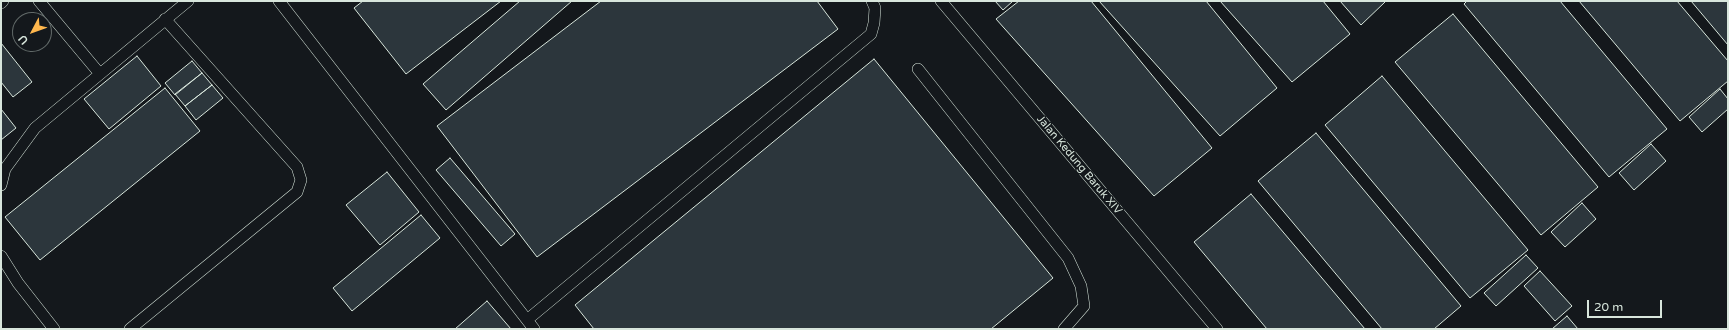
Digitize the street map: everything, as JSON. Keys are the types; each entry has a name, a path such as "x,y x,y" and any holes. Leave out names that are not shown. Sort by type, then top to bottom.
{"lane":[{"path":"39,1 100,74"},
{"path":"1,185 5,169 35,128 188,1"},
{"path":"279,1 531,325 870,34 874,23 875,8 872,1"},
{"name":"Jalan Kedung Baruk XIV","path":"941,1 1217,329"},
{"path":"130,329 297,192 301,180 297,167 165,19"},
{"path":"918,69 1068,258 1081,286 1084,306 1064,329"},
{"path":"1,256 18,283 54,329"}],"building":[{"path":"363,1 501,1 406,74 354,8"},
{"path":"520,1 572,1 446,110 423,84"},
{"path":"601,1 817,1 838,29 537,257 437,126"},
{"path":"995,1 1013,1 1003,10"},
{"path":"1019,1 1091,1 1212,148 1154,196 996,19"},
{"path":"1099,1 1206,1 1277,88 1220,136"},
{"path":"1220,1 1323,1 1350,34 1292,82"},
{"path":"1340,1 1384,1 1385,2 1361,25"},
{"path":"1467,1 1560,1 1667,129 1609,177 1464,4"},
{"path":"1579,1 1677,1 1728,61 1728,81 1680,121"},
{"path":"1691,1 1728,1 1728,45"},
{"path":"1453,14 1598,187 1541,235 1395,62"},
{"path":"1,43 32,82 13,97 1,82"},
{"path":"137,56 161,86 109,129 84,99"},
{"path":"874,59 1053,278 991,329 594,329 575,305"},
{"path":"192,61 202,73 175,95 165,83"},
{"path":"202,73 212,85 185,106 175,94"},
{"path":"1382,76 1528,250 1470,298 1325,125"},
{"path":"212,85 223,98 196,120 185,106"},
{"path":"165,88 200,131 40,260 5,217"},
{"path":"1720,89 1728,99 1728,109 1702,132 1689,117"},
{"path":"1,109 16,128 1,140"},
{"path":"1316,133 1461,306 1434,329 1382,329 1258,181"},
{"path":"1651,144 1666,161 1634,190 1619,173"},
{"path":"450,158 515,234 501,246 436,170"},
{"path":"387,172 419,212 380,245 346,205"},
{"path":"1251,194 1365,329 1267,329 1194,242"},
{"path":"1582,203 1596,219 1565,247 1551,232"},
{"path":"421,215 440,238 352,311 333,288"},
{"path":"1526,255 1538,268 1496,306 1484,293"},
{"path":"1540,271 1572,306 1555,321 1524,286"},
{"path":"487,301 511,329 455,329"},
{"path":"1567,316 1578,329 1552,329"}]}
